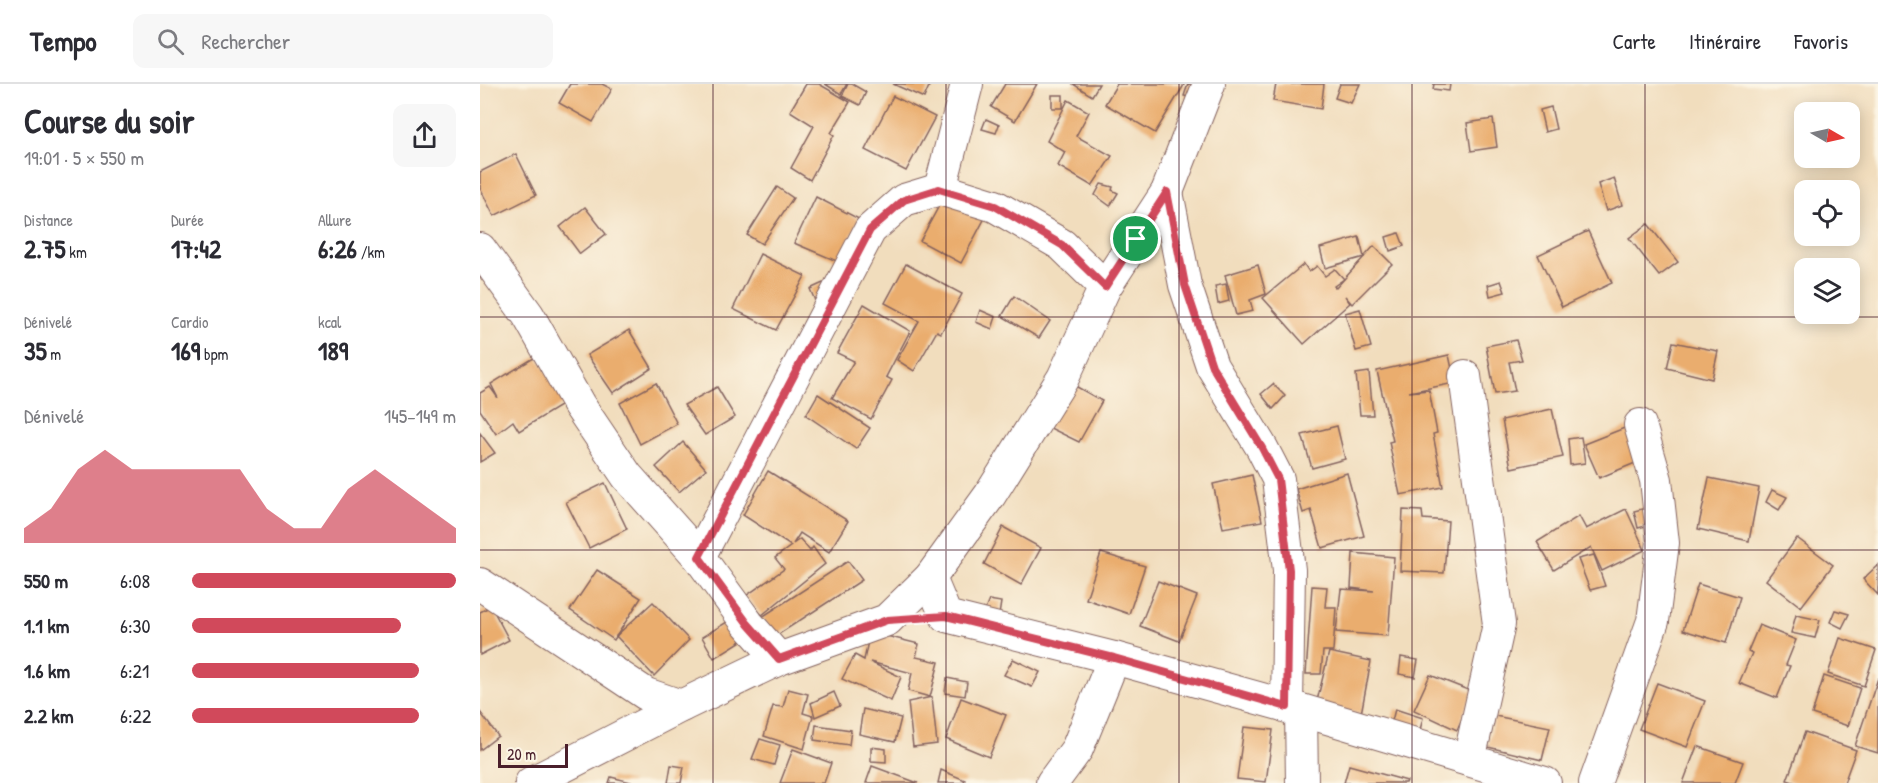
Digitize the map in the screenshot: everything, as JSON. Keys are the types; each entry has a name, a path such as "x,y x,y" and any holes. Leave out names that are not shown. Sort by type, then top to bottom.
{"street":[{"path":"939,189 967,84"},
{"path":"887,620 930,578 990,495 1063,378 1105,287 1167,192 1209,84"},
{"path":"699,557 870,230 904,200 939,189 995,206 1062,245 1105,287"},
{"path":"1167,192 1185,285 1212,366 1262,448 1278,479 1289,570 1294,709 1302,783"},
{"path":"480,249 528,315 579,405 627,476 699,557 748,624 779,659"},
{"path":"1465,376 1499,624 1469,760"},
{"path":"1595,783 1653,621 1663,543 1656,480 1640,425"},
{"path":"930,578 946,616"},
{"path":"480,584 646,694 681,706"},
{"path":"531,783 779,659 887,620 946,616 1114,658 1545,783"},
{"path":"1052,783 1077,749 1114,658"}],"building":[{"path":"570,84 602,84 612,89 593,122 559,103"},
{"path":"806,84 819,84 850,102 831,133 834,135 810,180 791,168 814,126 790,111"},
{"path":"825,84 847,84 841,94"},
{"path":"848,84 866,92 860,105 842,96"},
{"path":"893,84 930,84 924,98"},
{"path":"1005,84 1037,84 1015,121 991,107"},
{"path":"1073,84 1099,84 1092,96"},
{"path":"1117,84 1184,85 1155,133 1105,104"},
{"path":"1188,84 1206,88 1202,100 1184,96"},
{"path":"1276,84 1324,84 1321,109 1273,101"},
{"path":"1340,84 1360,84 1351,103 1335,98"},
{"path":"1434,84 1450,84 1449,91 1433,89"},
{"path":"1052,95 1063,95 1063,108 1052,108"},
{"path":"893,96 935,117 906,171 865,150"},
{"path":"1068,100 1089,112 1076,136 1112,156 1092,186 1058,166 1065,152 1047,141"},
{"path":"1551,107 1556,129 1545,132 1540,110"},
{"path":"986,119 999,125 996,133 982,129"},
{"path":"1493,119 1497,147 1471,151 1467,123"},
{"path":"516,154 536,195 494,216 480,188 480,172"},
{"path":"1614,178 1622,205 1606,211 1598,184"},
{"path":"1101,184 1113,187 1112,190 1118,193 1110,206 1095,195"},
{"path":"777,187 793,198 762,244 747,235"},
{"path":"946,193 987,214 961,263 920,241"},
{"path":"816,197 859,219 839,262 794,243"},
{"path":"585,207 606,234 580,254 560,227"},
{"path":"1648,224 1678,262 1659,276 1629,238"},
{"path":"1588,231 1612,283 1562,307 1538,255"},
{"path":"1399,233 1404,246 1390,251 1386,237"},
{"path":"1359,237 1364,257 1325,268 1320,248"},
{"path":"1374,246 1392,264 1352,304 1345,296 1350,303 1304,344 1263,298 1304,264 1309,272 1317,266 1325,276 1335,269 1344,279 1334,286 1336,288"},
{"path":"760,254 805,276 776,330 733,309"},
{"path":"906,264 962,294 941,333 937,331 914,371 897,360 919,321 885,303"},
{"path":"1258,265 1266,294 1250,300 1253,311 1236,315 1225,275"},
{"path":"1501,281 1505,292 1490,296 1488,285"},
{"path":"823,283 830,297 816,303 810,289"},
{"path":"1226,284 1229,301 1218,304 1215,286"},
{"path":"1014,296 1050,321 1039,338 1002,316"},
{"path":"864,304 910,331 886,377 892,380 871,419 832,398 854,361 837,353"},
{"path":"1360,309 1371,347 1356,351 1345,313"},
{"path":"980,310 996,317 992,329 976,322"},
{"path":"629,330 652,368 613,393 587,355"},
{"path":"1516,340 1522,360 1509,362 1515,391 1495,394 1486,346"},
{"path":"1673,342 1718,351 1712,379 1667,368"},
{"path":"1449,355 1455,383 1409,392 1429,390 1437,433 1433,434 1443,487 1400,495 1389,442 1393,441 1377,371"},
{"path":"537,356 565,403 519,431 513,421 496,434 480,410 480,393 490,387 498,398 491,384"},
{"path":"1369,372 1373,415 1360,415 1356,374"},
{"path":"656,383 677,424 640,444 620,403"},
{"path":"1070,383 1102,401 1079,442 1046,426"},
{"path":"1273,384 1285,396 1273,409 1261,394"},
{"path":"717,387 735,417 705,435 684,405"},
{"path":"818,394 870,428 856,449 806,415"},
{"path":"1552,409 1563,457 1511,468 1502,420"},
{"path":"1337,426 1345,459 1312,468 1302,435"},
{"path":"1627,427 1640,461 1599,478 1584,444"},
{"path":"480,433 495,453 480,462"},
{"path":"1581,437 1585,463 1570,465 1568,439"},
{"path":"683,442 706,469 679,492 656,467"},
{"path":"768,471 848,521 829,552 800,533 793,544 800,539 810,551 813,547 825,564 762,615 746,596 784,569 775,558 791,546 743,515"},
{"path":"1347,473 1364,536 1322,548 1311,510 1303,513 1296,489"},
{"path":"1252,475 1262,521 1223,528 1213,484"},
{"path":"1709,478 1759,488 1749,541 1698,529"},
{"path":"605,483 627,529 589,548 566,502"},
{"path":"1772,490 1787,497 1779,510 1766,502"},
{"path":"1650,507 1653,524 1638,528 1634,511"},
{"path":"1626,509 1645,550 1602,571 1591,547 1554,570 1537,542 1579,516 1586,529"},
{"path":"1403,510 1422,511 1423,519 1448,521 1444,573 1400,571"},
{"path":"1003,527 1041,548 1021,585 984,564"},
{"path":"1797,538 1833,565 1801,607 1766,580"},
{"path":"1101,553 1145,566 1129,614 1086,599"},
{"path":"1353,553 1394,557 1388,636 1336,632 1341,589 1374,591 1351,588"},
{"path":"1594,555 1605,586 1590,590 1578,559"},
{"path":"848,561 862,580 776,636 762,617"},
{"path":"1878,565 1878,595 1863,579"},
{"path":"597,570 641,598 614,640 570,610"},
{"path":"1158,581 1197,596 1179,641 1140,626"},
{"path":"1698,584 1740,597 1726,643 1683,630"},
{"path":"1312,586 1327,587 1325,607 1336,607 1333,651 1323,651 1321,674 1306,674"},
{"path":"989,600 1001,602 999,615 985,610"},
{"path":"653,602 689,640 654,676 616,636"},
{"path":"491,606 509,640 480,655 480,612"},
{"path":"1835,610 1849,614 1842,628 1830,622"},
{"path":"1796,615 1820,620 1815,638 1791,633"},
{"path":"732,619 743,640 714,658 702,637"},
{"path":"1759,625 1796,640 1786,665 1790,666 1777,698 1739,683 1752,653 1748,651"},
{"path":"870,632 919,644 916,657 939,662 930,697 908,691 912,673 870,662 901,677 891,701 842,679 855,655 864,660"},
{"path":"1840,638 1876,650 1864,686 1828,674"},
{"path":"1329,652 1371,661 1361,714 1316,705"},
{"path":"1401,657 1418,660 1415,677 1399,674"},
{"path":"1013,659 1040,672 1032,687 1004,675"},
{"path":"1430,675 1473,692 1457,730 1414,710"},
{"path":"1824,676 1860,688 1848,726 1812,714"},
{"path":"947,678 967,682 965,696 945,693"},
{"path":"1878,678 1878,753 1855,746"},
{"path":"1657,683 1705,701 1687,747 1639,729"},
{"path":"788,689 808,694 803,713 813,716 804,749 764,736 773,706 783,707"},
{"path":"834,692 840,706 815,717 811,703"},
{"path":"932,697 937,744 913,747 908,702"},
{"path":"961,698 1006,715 989,757 946,739"},
{"path":"863,709 901,718 895,742 859,734"},
{"path":"1395,709 1423,718 1418,738 1390,729"},
{"path":"480,712 498,736 480,750"},
{"path":"1495,716 1550,727 1542,760 1488,747"},
{"path":"816,725 851,730 849,745 814,740"},
{"path":"1244,727 1273,730 1266,782 1237,779"},
{"path":"1805,732 1856,750 1844,783 1796,783 1787,780"},
{"path":"760,739 780,745 774,765 752,759"},
{"path":"1697,746 1743,762 1735,783 1683,783"},
{"path":"871,747 886,749 886,762 871,761"},
{"path":"793,749 831,763 824,783 780,783"},
{"path":"671,765 684,767 681,783 668,783"},
{"path":"1349,765 1407,781 1406,783 1344,783"},
{"path":"872,766 918,783 866,783"},
{"path":"941,770 965,780 963,783 938,783"},
{"path":"611,777 631,782 631,783 609,783"}],"route":[{"path":"939,189 995,206 1062,245 1105,287 1136,239 1167,192 1185,285 1212,366 1262,448 1278,479 1289,570 1287,707 1114,658 946,616 887,620 779,659 748,624 699,557 870,230 904,200 939,189"}]}
